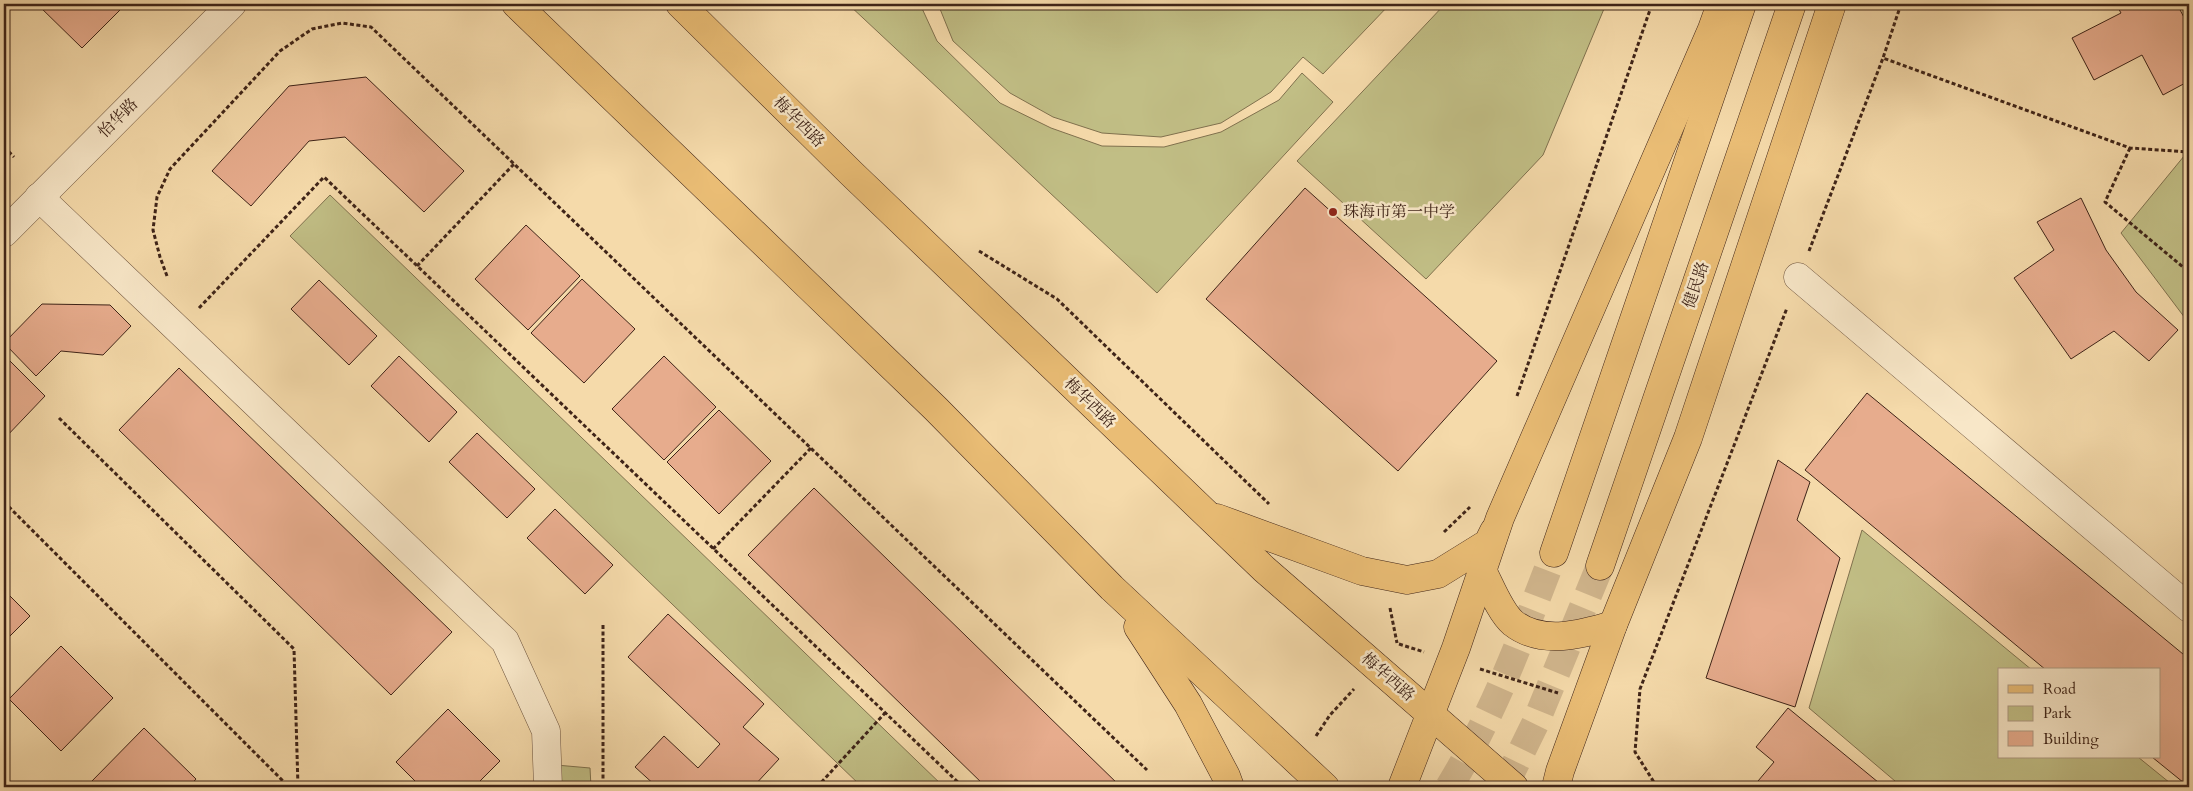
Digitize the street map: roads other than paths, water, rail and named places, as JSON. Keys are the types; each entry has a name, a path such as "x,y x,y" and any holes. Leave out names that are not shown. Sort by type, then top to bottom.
{"main road":[{"path":"516,4 936,409 1112,588 1325,787"},
{"name":"梅华西路","path":"680,4 850,173 1264,569 1514,787"},
{"path":"1207,514 1362,571 1407,580 1438,574 1488,543 1721,4"},
{"path":"1554,553 1742,4"},
{"name":"健民路","path":"1600,566 1792,4"},
{"path":"1556,787 1560,771 1613,625 1688,438 1832,4"},
{"path":"1402,787 1431,714 1500,518"},
{"path":"1482,570 1513,623 1530,632 1556,636 1572,635 1613,625"},
{"path":"1112,588 1188,704 1230,787"}],"street":[{"name":"怡华路","path":"4,233 232,4"},
{"path":"39,197 505,641 546,731 548,787"},
{"path":"1798,277 2189,608"}],"tunnel":[{"path":"1449,787 1465,760 1494,702 1554,553"},
{"path":"1504,787 1535,724 1600,566"}],"place":[{"name":"珠海市第一中学","path":"1333,212"}]}
